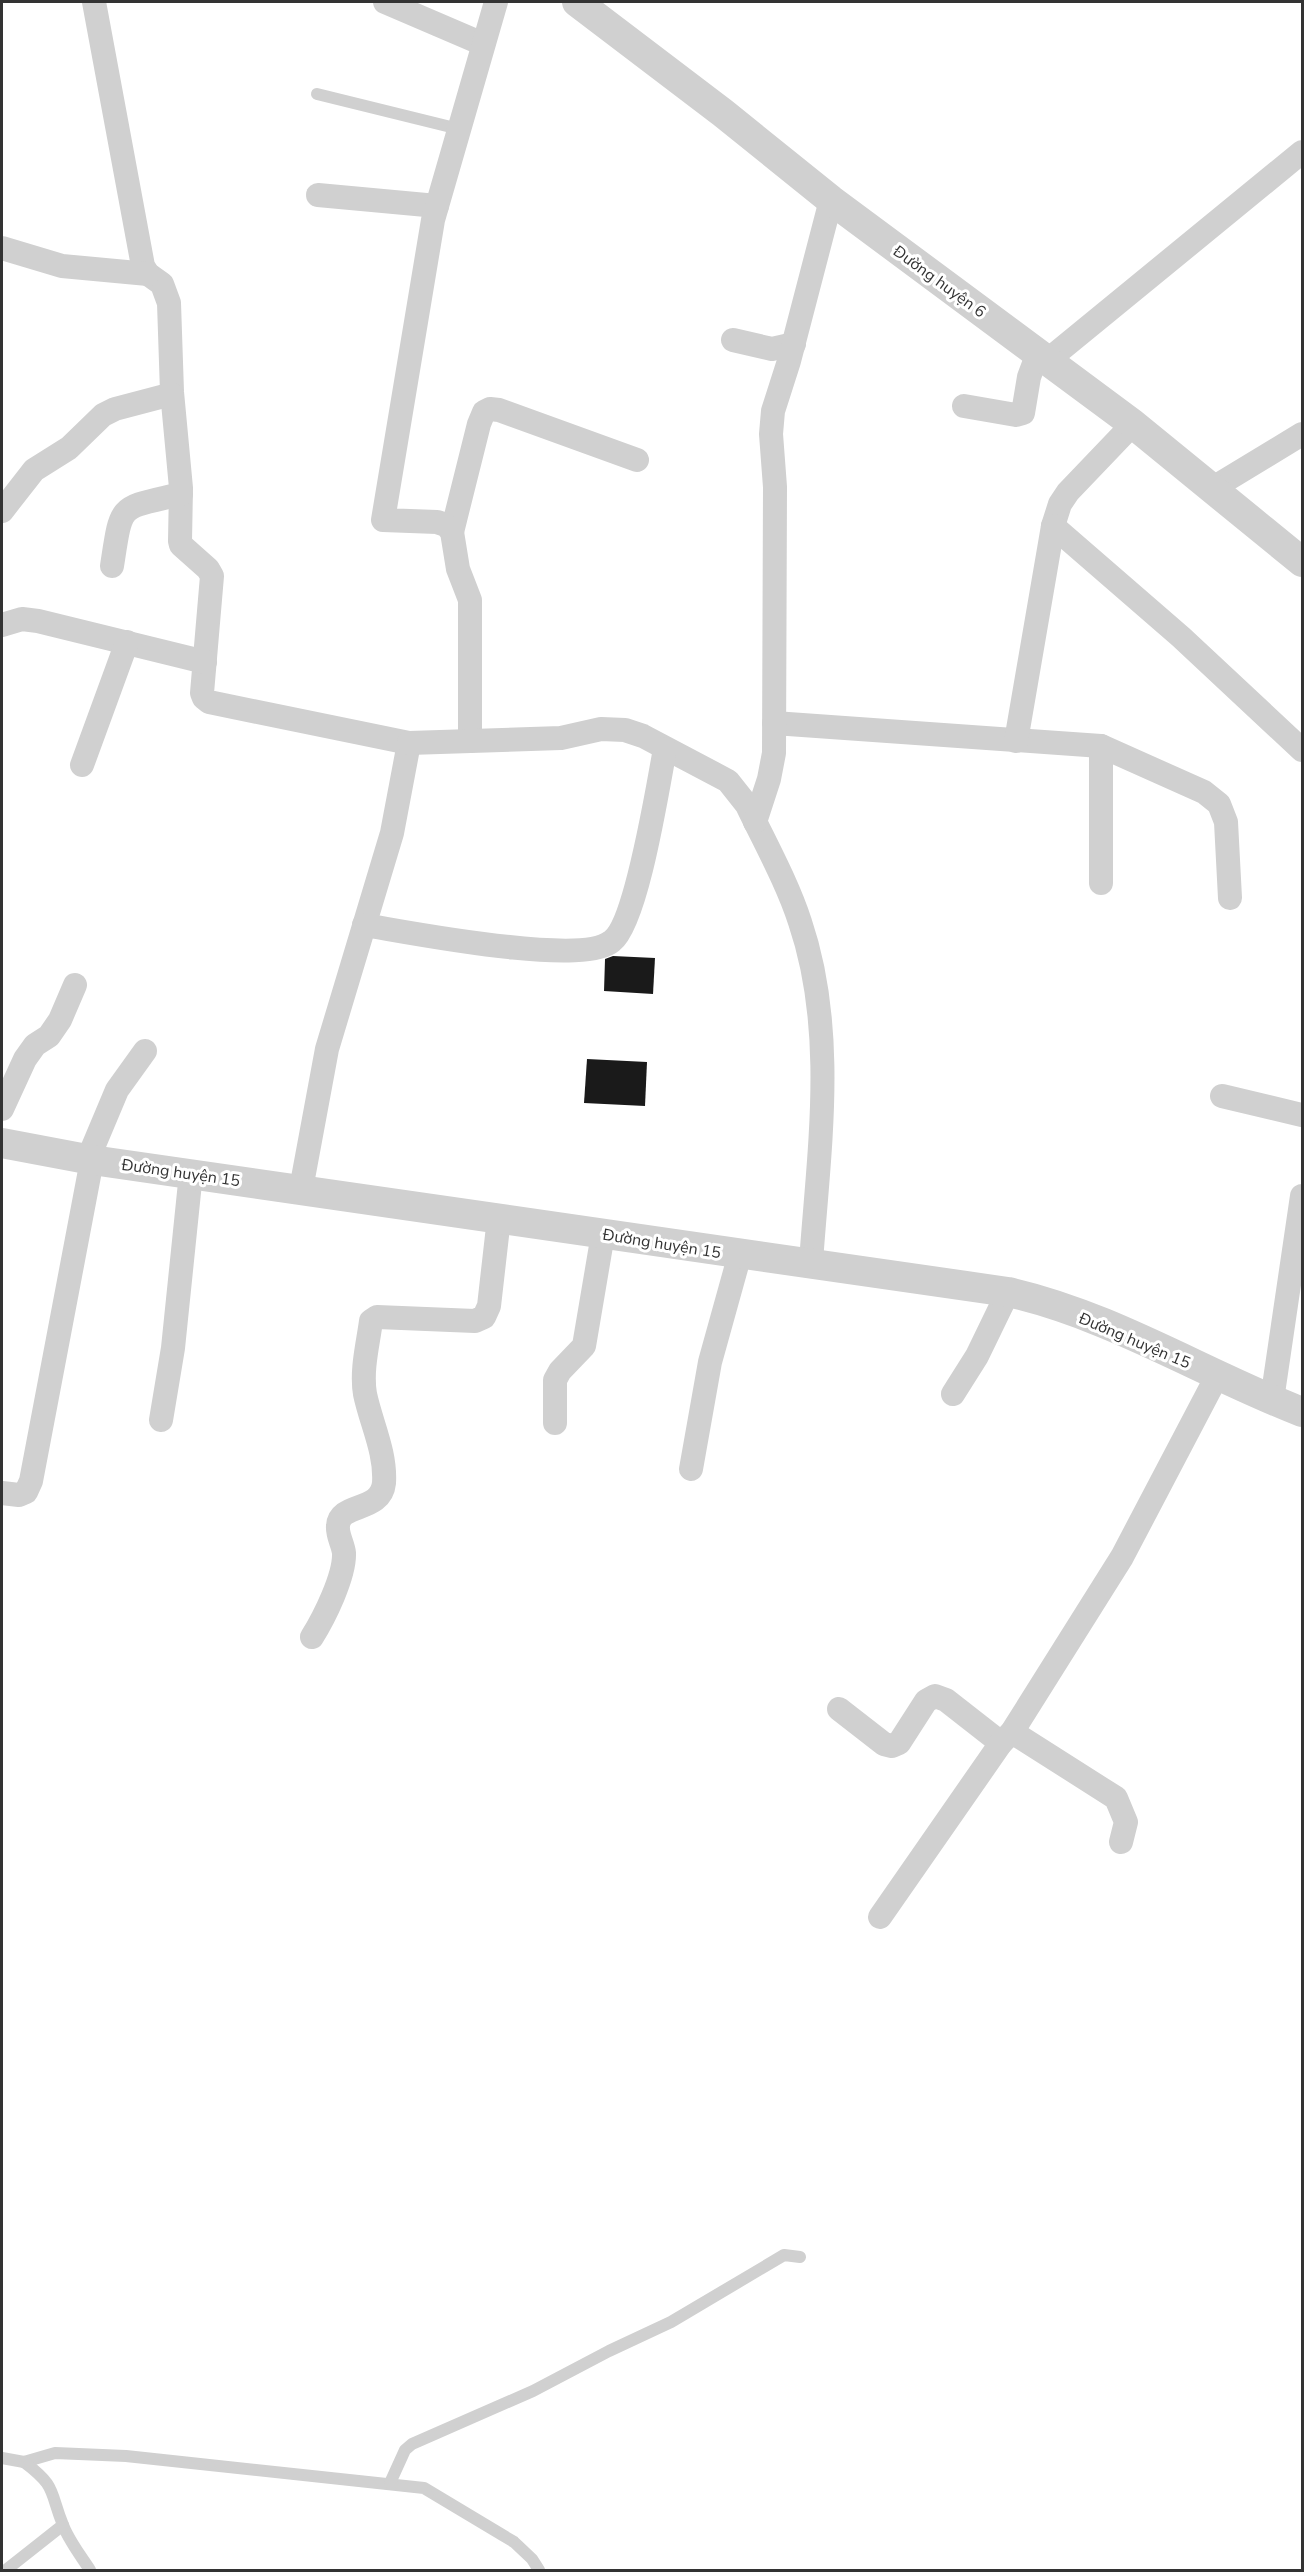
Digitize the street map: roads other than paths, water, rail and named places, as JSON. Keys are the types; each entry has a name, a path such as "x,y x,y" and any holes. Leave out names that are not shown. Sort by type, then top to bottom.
{"street":[{"path":"94,2 143,266 148,274 162,284 169,303 172,394 181,494 181,545 208,569 212,576 202,693 204,698 209,702 408,743 561,738 601,729 625,730 643,736 728,780 747,805 800,921 819,1001 824,1077 811,1262"},
{"path":"384,2 483,44"},
{"path":"452,532 446,525 437,522 383,520 405,380 437,206 496,2"},
{"name":"Đường huyện 6","path":"577,2 723,113 831,200 1133,424 1302,562"},
{"path":"964,406 1016,415 1023,413 1029,377 1043,357 1302,152"},
{"path":"318,195 437,206"},
{"path":"755,822 769,779 774,753 775,487 771,434 773,411 794,344 831,200"},
{"path":"2,248 62,266 148,274"},
{"path":"734,340 772,349 794,344"},
{"path":"2,511 34,470 69,448 103,415 115,409 172,394"},
{"path":"470,741 470,600 458,569 452,532 484,412 490,409 499,410 637,460"},
{"path":"1016,741 1053,526 1060,504 1068,492 1133,424"},
{"path":"1213,488 1302,434"},
{"path":"112,566 123,512 130,506 181,494"},
{"path":"1053,526 1181,637 1302,750"},
{"path":"2,625 22,620 38,621 205,662"},
{"path":"82,765 127,642"},
{"path":"774,723 1101,746 1204,792 1219,804 1226,822 1230,898"},
{"path":"301,1189 327,1049 392,833 408,743"},
{"path":"1101,746 1101,883"},
{"path":"364,925 504,948 581,951 600,948 612,942 629,914 647,840 665,749"},
{"path":"2,1109 25,1059 35,1045 49,1036 60,1020 75,985"},
{"path":"2,1492 19,1495 26,1492 31,1481 90,1159 117,1090 144,1050"},
{"path":"1222,1096 1302,1115"},
{"name":"Đường huyện 15","path":"2,1143 90,1159 740,1254 811,1262 1037,1298 1124,1333 1302,1412"},
{"path":"161,1420 173,1348 191,1173"},
{"path":"1272,1400 1302,1196"},
{"path":"312,1637 326,1615 340,1571 344,1554 338,1526 341,1517 350,1510 372,1502 381,1494 384,1484 381,1454 363,1378 371,1321 377,1317 476,1321 484,1317 489,1306 499,1218"},
{"path":"555,1423 555,1380 560,1371 584,1346 603,1234"},
{"path":"691,1469 710,1362 740,1254"},
{"path":"953,1394 977,1356 1008,1292"},
{"path":"880,1917 1006,1737 1122,1557 1218,1376"},
{"path":"839,1709 884,1744 892,1746 899,1743 926,1701 935,1696 946,1700 1006,1737 1116,1798 1126,1822 1121,1842"}],"lane":[{"path":"317,94 459,129"},
{"path":"390,2483 405,2450 412,2444 533,2391 671,2322 777,2258 791,2254 800,2257"},
{"path":"24,2462 55,2453 126,2456 424,2488 514,2542 532,2559 538,2571"},
{"path":"2,2458 24,2462 42,2475 51,2488 63,2525 90,2571"},
{"path":"6,2571 63,2525"}]}
